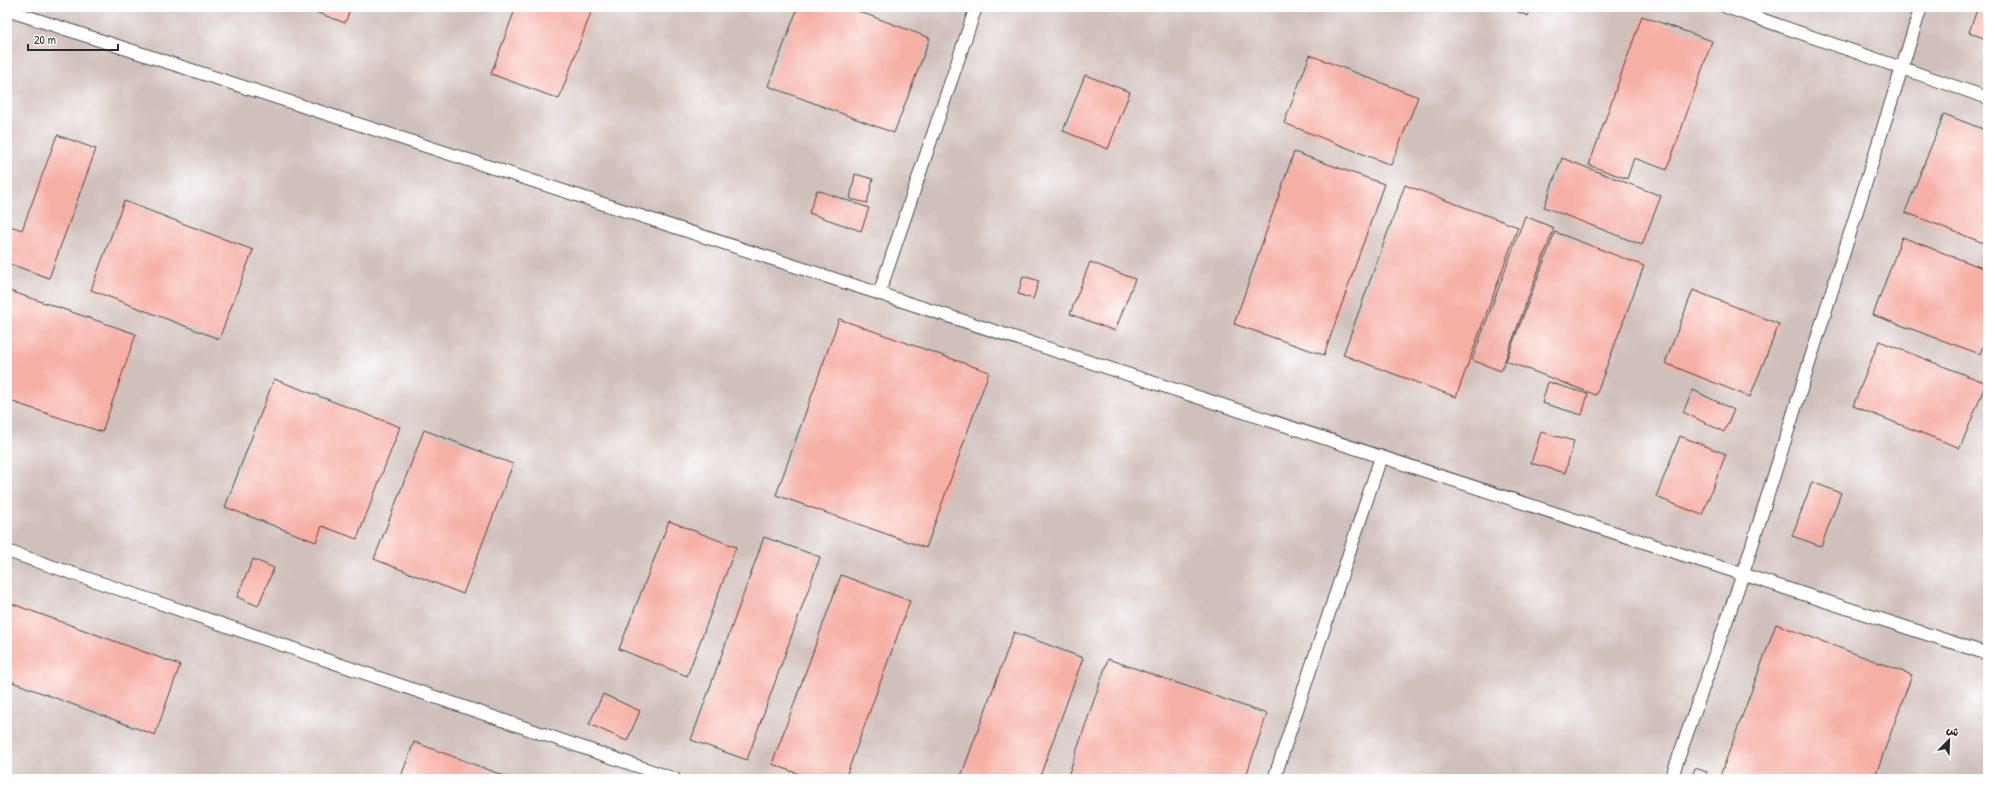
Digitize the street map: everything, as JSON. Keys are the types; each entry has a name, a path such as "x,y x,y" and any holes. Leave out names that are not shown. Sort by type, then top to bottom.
{"lane":[{"path":"879,294 976,7"},
{"path":"1726,7 1988,98"},
{"path":"1671,779 1743,574 1921,7"},
{"path":"7,10 1988,654"},
{"path":"1274,779 1381,457"},
{"path":"7,551 675,779"}],"shaded area":[{"path":"7,7 1988,7 1988,779 7,779"}],"building":[{"path":"302,7 351,7 345,23"},
{"path":"516,7 593,7 559,99 491,74"},
{"path":"798,7 847,7 930,38 894,133 768,86"},
{"path":"1506,7 1531,7 1528,16"},
{"path":"1978,7 1988,7 1988,40 1969,32"},
{"path":"1642,16 1712,41 1667,170 1634,158 1627,179 1589,165"},
{"path":"1310,55 1418,97 1391,165 1284,123"},
{"path":"1085,75 1130,92 1108,149 1063,131"},
{"path":"1944,114 1988,131 1988,239 1986,244 1905,212"},
{"path":"57,135 96,149 49,278 7,263 7,225 22,230"},
{"path":"1294,152 1384,184 1324,355 1234,324"},
{"path":"1562,158 1661,196 1642,245 1544,207"},
{"path":"855,174 873,179 867,203 850,199"},
{"path":"1405,185 1518,227 1456,397 1343,355"},
{"path":"817,190 869,208 861,231 809,213"},
{"path":"124,201 253,250 219,339 91,290"},
{"path":"1525,216 1554,228 1501,371 1472,360"},
{"path":"1555,232 1644,266 1596,395 1506,361"},
{"path":"1902,237 1988,270 1988,332 1980,354 1873,315"},
{"path":"1090,262 1135,279 1115,331 1070,314"},
{"path":"1023,276 1039,281 1033,299 1018,294"},
{"path":"7,290 136,334 102,432 7,400"},
{"path":"1693,290 1779,324 1750,397 1665,363"},
{"path":"839,319 989,372 926,548 776,495"},
{"path":"1879,341 1986,383 1960,448 1853,406"},
{"path":"274,379 400,427 357,539 322,526 316,542 225,507"},
{"path":"1548,382 1588,394 1582,415 1542,403"},
{"path":"1693,390 1734,410 1724,432 1683,412"},
{"path":"424,430 513,464 463,594 374,559"},
{"path":"1541,432 1574,441 1565,473 1531,463"},
{"path":"1680,436 1726,454 1702,515 1656,497"},
{"path":"1812,482 1841,493 1821,546 1792,536"},
{"path":"669,521 736,547 687,676 619,649"},
{"path":"764,537 820,557 747,760 691,740"},
{"path":"253,559 274,568 258,606 237,597"},
{"path":"841,575 910,601 845,779 813,779 772,764"},
{"path":"7,602 180,665 155,735 7,680"},
{"path":"1776,624 1912,675 1874,779 1719,779"},
{"path":"1014,632 1083,658 1039,779 960,779"},
{"path":"1108,659 1267,714 1245,779 1067,779"},
{"path":"603,694 640,711 627,741 589,724"},
{"path":"414,742 513,779 400,779"},
{"path":"1695,768 1707,772 1704,779 1691,779"}]}
